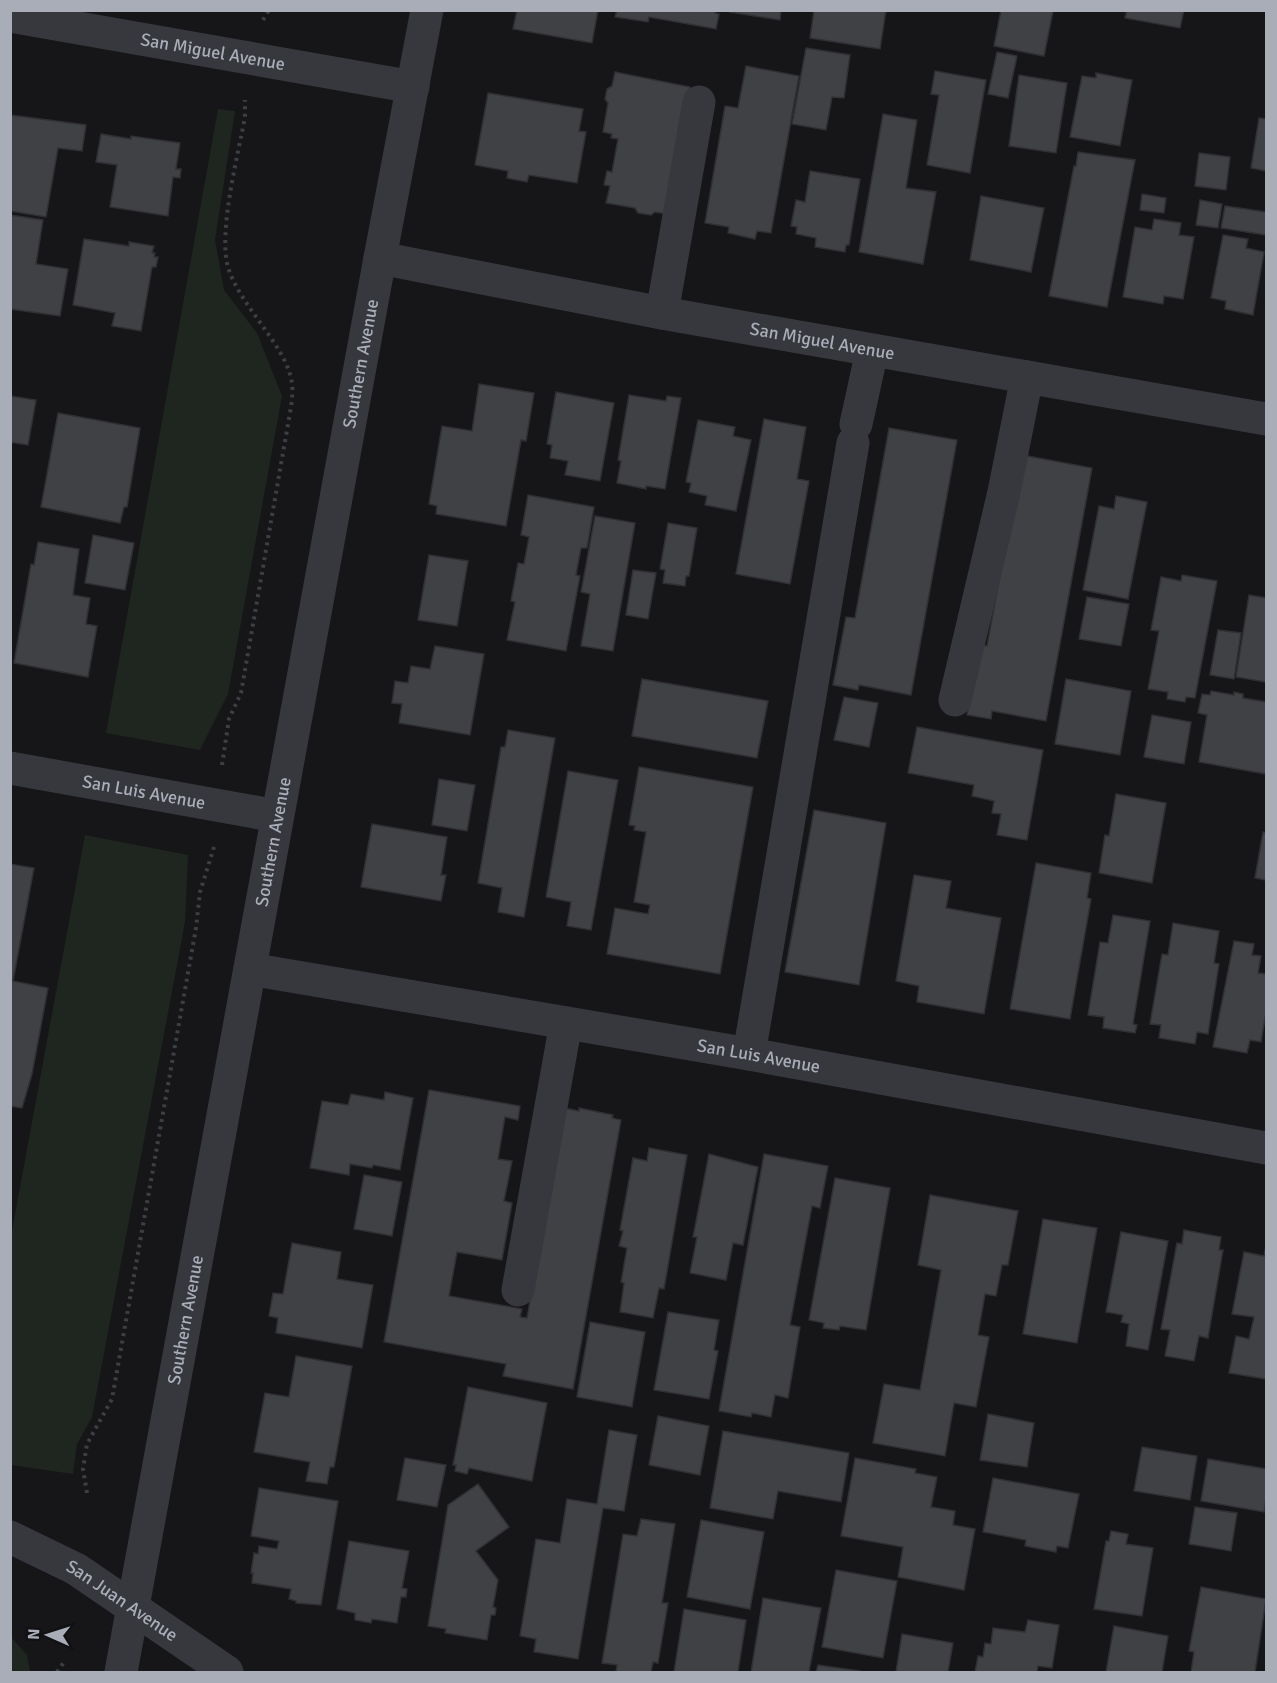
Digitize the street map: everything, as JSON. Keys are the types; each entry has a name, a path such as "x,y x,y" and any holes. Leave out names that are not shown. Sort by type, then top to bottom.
{"street":[{"name":"Southern Avenue","path":"121,1672 380,258 428,10"},
{"name":"San Miguel Avenue","path":"10,16 413,87"},
{"path":"662,313 699,102"},
{"name":"San Miguel Avenue","path":"380,258 872,351 1266,418"},
{"path":"749,1054 854,433 872,351"},
{"path":"955,700 1004,492 1027,377"},
{"name":"San Luis Avenue","path":"10,768 277,816"},
{"name":"San Luis Avenue","path":"250,969 749,1054 1266,1148"},
{"path":"518,1290 566,1023"},
{"name":"San Juan Avenue","path":"10,1537 76,1569 227,1672"}],"path":[{"path":"262,21 270,10"},
{"path":"222,763 229,719 241,693 291,407 292,383 284,359 239,292 228,266 225,233 245,117 245,95"},
{"path":"87,1493 83,1469 87,1444 112,1399 196,928 200,892 212,856"},
{"path":"57,1672 64,1662"}],"shaded area":[{"path":"218,109 235,111 215,240 224,290 257,333 282,396 228,694 200,750 106,733"},
{"path":"85,835 188,855 185,922 92,1417 77,1444 73,1474 11,1465 11,1236"},
{"path":"10,1636 27,1655 30,1672 11,1672"}],"building":[{"path":"517,10 598,10 592,43 513,29"},
{"path":"617,10 715,10 715,13 719,14 716,29 649,17 648,22 615,17"},
{"path":"730,10 781,10 780,20 730,12"},
{"path":"814,10 886,10 880,49 810,38"},
{"path":"1001,10 1053,11 1044,56 994,46"},
{"path":"1127,10 1184,10 1180,28 1125,18"},
{"path":"806,48 850,55 844,98 832,97 826,130 792,124"},
{"path":"997,52 1017,56 1008,98 988,94"},
{"path":"746,66 799,76 771,233 757,231 755,239 728,233 729,227 705,223 725,106 738,108"},
{"path":"935,71 986,80 970,173 927,165 939,95 931,94"},
{"path":"615,72 690,87 667,214 638,213 635,208 606,203 610,186 604,185 607,171 612,172 618,139 611,138 612,134 603,132 608,103 605,99 607,89 612,86"},
{"path":"1096,73 1132,80 1120,146 1070,137 1082,76 1096,78"},
{"path":"1019,75 1067,83 1056,153 1009,146"},
{"path":"488,93 583,109 579,131 586,132 577,183 529,175 527,182 507,178 508,171 475,165"},
{"path":"883,114 917,120 906,188 936,192 923,264 859,252"},
{"path":"10,115 86,125 82,151 58,148 46,217 10,211"},
{"path":"1259,118 1266,119 1266,171 1251,168"},
{"path":"101,134 180,143 176,169 181,169 180,178 173,177 168,216 110,207 117,165 96,162"},
{"path":"1078,152 1135,160 1107,307 1049,296"},
{"path":"1199,153 1230,157 1226,190 1195,186"},
{"path":"810,171 860,179 849,245 846,245 845,252 815,247 816,238 796,234 797,227 791,226 796,200 805,202"},
{"path":"1142,194 1166,198 1164,213 1140,210"},
{"path":"981,196 1044,208 1031,272 970,260"},
{"path":"1200,200 1222,204 1218,228 1196,225"},
{"path":"1225,206 1266,212 1266,235 1221,228"},
{"path":"10,215 43,220 36,264 68,269 60,316 10,309"},
{"path":"1154,219 1181,223 1179,235 1194,237 1183,299 1164,296 1163,304 1123,297 1135,227 1152,230"},
{"path":"1223,235 1248,239 1246,248 1264,252 1253,315 1225,309 1226,301 1211,298"},
{"path":"84,239 129,246 129,242 154,246 152,253 155,253 154,257 158,257 156,267 152,267 141,331 112,326 115,313 73,305"},
{"path":"479,384 534,393 526,441 521,440 506,526 436,514 437,506 429,504 442,426 472,431"},
{"path":"556,392 614,403 600,481 565,475 568,461 550,458 552,445 547,444"},
{"path":"629,395 666,401 667,396 681,398 665,489 646,486 646,489 617,483 621,461 618,460"},
{"path":"10,396 36,400 28,445 10,442"},
{"path":"58,413 140,428 127,507 124,507 120,523 41,507"},
{"path":"764,419 806,427 797,479 809,481 790,584 736,574"},
{"path":"698,420 735,427 733,436 751,440 736,511 705,505 707,496 689,492 691,483 686,482"},
{"path":"889,428 957,440 911,695 859,685 858,690 833,685 846,617 855,618"},
{"path":"1022,455 1092,468 1046,721 992,711 991,719 967,715 980,644 987,646"},
{"path":"528,495 594,507 587,548 581,548 576,575 580,576 566,651 507,640 515,602 511,601 518,563 524,564 529,537 521,535"},
{"path":"1116,496 1147,502 1128,599 1083,590 1099,506 1114,509"},
{"path":"595,516 635,523 613,651 581,646 590,594 581,592"},
{"path":"668,523 697,528 689,576 686,576 685,586 663,583 665,570 660,569"},
{"path":"93,535 134,543 125,590 85,583"},
{"path":"38,542 79,549 73,595 90,598 86,624 97,626 88,677 14,663 31,564 34,565"},
{"path":"429,555 468,561 457,626 418,620"},
{"path":"633,570 656,573 648,619 626,615"},
{"path":"1182,575 1217,581 1195,698 1186,697 1185,702 1167,699 1168,692 1148,689 1159,631 1151,630 1161,577 1181,581"},
{"path":"1249,595 1266,598 1266,682 1236,677"},
{"path":"1087,597 1129,604 1121,646 1079,639"},
{"path":"1218,630 1241,633 1234,679 1210,675"},
{"path":"435,646 484,654 470,735 399,723 402,704 392,703 395,681 408,683 411,666 430,669"},
{"path":"642,679 768,701 757,758 632,736"},
{"path":"1066,679 1131,691 1120,755 1055,744"},
{"path":"1211,691 1234,695 1234,692 1243,694 1243,698 1266,702 1266,774 1199,762 1207,715 1198,713 1202,694 1210,695"},
{"path":"844,697 878,703 869,747 834,740"},
{"path":"1152,715 1191,722 1184,764 1144,757"},
{"path":"917,727 1043,750 1027,840 997,835 1001,814 992,813 994,801 972,796 974,785 908,773"},
{"path":"508,730 555,738 524,917 498,912 502,888 478,883 501,747 505,747"},
{"path":"639,767 753,787 720,974 607,954 615,908 648,914 650,905 634,902 646,832 634,830 635,826 629,825"},
{"path":"568,771 618,780 591,930 567,926 571,902 546,897"},
{"path":"439,779 475,785 467,831 432,825"},
{"path":"1116,794 1166,803 1152,883 1099,873 1105,835 1109,836"},
{"path":"814,810 886,823 859,985 785,972"},
{"path":"372,824 447,837 441,875 446,875 441,901 361,887"},
{"path":"1263,832 1266,833 1266,880 1255,878"},
{"path":"1036,863 1091,873 1087,898 1091,899 1070,1019 1010,1009"},
{"path":"10,864 34,868 13,981 48,988 32,1074 22,1108 10,1106"},
{"path":"914,875 951,881 946,908 1001,918 984,1014 917,1002 919,986 896,981"},
{"path":"1113,915 1150,921 1133,1024 1137,1025 1135,1033 1103,1028 1104,1017 1088,1015 1100,942 1108,943"},
{"path":"1173,923 1219,931 1214,963 1219,964 1208,1034 1197,1032 1195,1044 1159,1038 1161,1025 1150,1024 1162,954 1168,955"},
{"path":"1234,941 1254,944 1252,955 1261,956 1258,973 1266,974 1266,1012 1261,1042 1250,1040 1247,1053 1213,1047"},
{"path":"429,1090 520,1106 518,1120 505,1117 498,1159 512,1161 504,1201 512,1203 502,1260 457,1252 449,1296 522,1309 520,1317 527,1318 564,1108 579,1111 579,1108 613,1115 612,1118 621,1120 573,1389 503,1376 506,1364 384,1342"},
{"path":"385,1092 413,1098 400,1170 350,1164 349,1175 310,1168 322,1101 348,1105 351,1094 384,1100"},
{"path":"649,1148 687,1155 664,1289 659,1288 653,1318 620,1312 624,1283 621,1282 627,1248 619,1246 623,1231 620,1230 633,1158 647,1161"},
{"path":"709,1154 758,1167 743,1245 733,1243 726,1280 690,1273 697,1237 693,1237"},
{"path":"764,1154 828,1166 820,1208 812,1206 790,1325 800,1327 788,1398 775,1395 771,1417 752,1413 751,1417 719,1411"},
{"path":"364,1175 402,1182 392,1236 354,1229"},
{"path":"835,1178 890,1188 866,1330 840,1326 839,1330 823,1328 824,1323 809,1320"},
{"path":"930,1195 1018,1211 1008,1265 1002,1265 996,1296 985,1294 978,1335 989,1337 976,1407 954,1403 945,1456 873,1443 884,1384 920,1390 941,1270 918,1265"},
{"path":"1043,1219 1097,1228 1077,1343 1023,1334"},
{"path":"1184,1230 1221,1237 1219,1250 1223,1250 1208,1338 1199,1336 1194,1361 1165,1356 1170,1330 1161,1329 1177,1243 1182,1244"},
{"path":"1121,1232 1168,1241 1148,1350 1126,1346 1129,1324 1121,1322 1123,1315 1106,1312"},
{"path":"292,1243 341,1252 337,1279 373,1285 362,1348 276,1333 278,1318 269,1316 273,1293 283,1294"},
{"path":"1266,1246 1266,1379 1229,1373 1236,1336 1249,1339 1254,1317 1232,1314 1244,1252 1264,1256"},
{"path":"668,1312 719,1320 714,1350 718,1351 709,1399 654,1390"},
{"path":"590,1322 645,1332 632,1407 577,1397"},
{"path":"296,1356 352,1366 334,1467 330,1467 327,1484 306,1481 310,1462 254,1452 265,1393 289,1397"},
{"path":"468,1387 547,1403 532,1481 469,1468 467,1474 455,1471 456,1465 453,1465"},
{"path":"988,1414 1034,1423 1027,1467 980,1460"},
{"path":"658,1416 709,1426 700,1475 649,1465"},
{"path":"609,1430 637,1435 624,1511 603,1508 578,1659 534,1652 536,1639 520,1636 536,1539 560,1543 567,1499 597,1504"},
{"path":"723,1431 849,1453 841,1502 778,1491 773,1519 710,1508"},
{"path":"1142,1447 1197,1456 1190,1500 1134,1491"},
{"path":"405,1458 446,1465 437,1507 397,1500"},
{"path":"855,1458 916,1469 915,1473 937,1477 931,1507 955,1511 953,1525 975,1529 964,1590 898,1577 903,1547 841,1536"},
{"path":"1208,1459 1266,1469 1264,1512 1201,1501"},
{"path":"993,1478 1079,1494 1068,1548 1057,1546 1056,1552 1025,1546 1026,1540 983,1532"},
{"path":"478,1484 509,1527 476,1551 498,1580 493,1607 496,1608 495,1615 491,1615 487,1640 445,1633 446,1629 428,1626 448,1505"},
{"path":"259,1488 338,1501 321,1605 296,1603 289,1599 291,1589 252,1583 254,1553 258,1554 259,1546 277,1549 279,1541 251,1536"},
{"path":"1195,1507 1237,1513 1231,1551 1189,1544"},
{"path":"641,1519 675,1524 662,1603 668,1603 658,1663 653,1662 651,1672 616,1672 617,1665 602,1663 623,1534 637,1536"},
{"path":"701,1520 764,1532 750,1609 687,1597"},
{"path":"1111,1531 1128,1534 1126,1544 1153,1548 1142,1616 1094,1609 1106,1541 1109,1541"},
{"path":"349,1541 409,1551 402,1588 407,1589 406,1597 401,1597 397,1623 372,1619 371,1623 355,1620 355,1613 337,1609"},
{"path":"836,1570 897,1581 883,1658 822,1647"},
{"path":"1201,1587 1266,1599 1255,1672 1191,1672 1194,1652 1189,1651"},
{"path":"763,1598 821,1608 809,1672 751,1672"},
{"path":"684,1609 746,1620 738,1672 674,1672"},
{"path":"1028,1620 1059,1625 1052,1668 1038,1666 1037,1672 975,1672 978,1656 983,1657 985,1643 991,1644 993,1628 1025,1632"},
{"path":"1114,1626 1168,1636 1162,1672 1106,1672"},
{"path":"902,1634 953,1643 948,1672 896,1672"},
{"path":"818,1665 860,1671 816,1672"}]}
